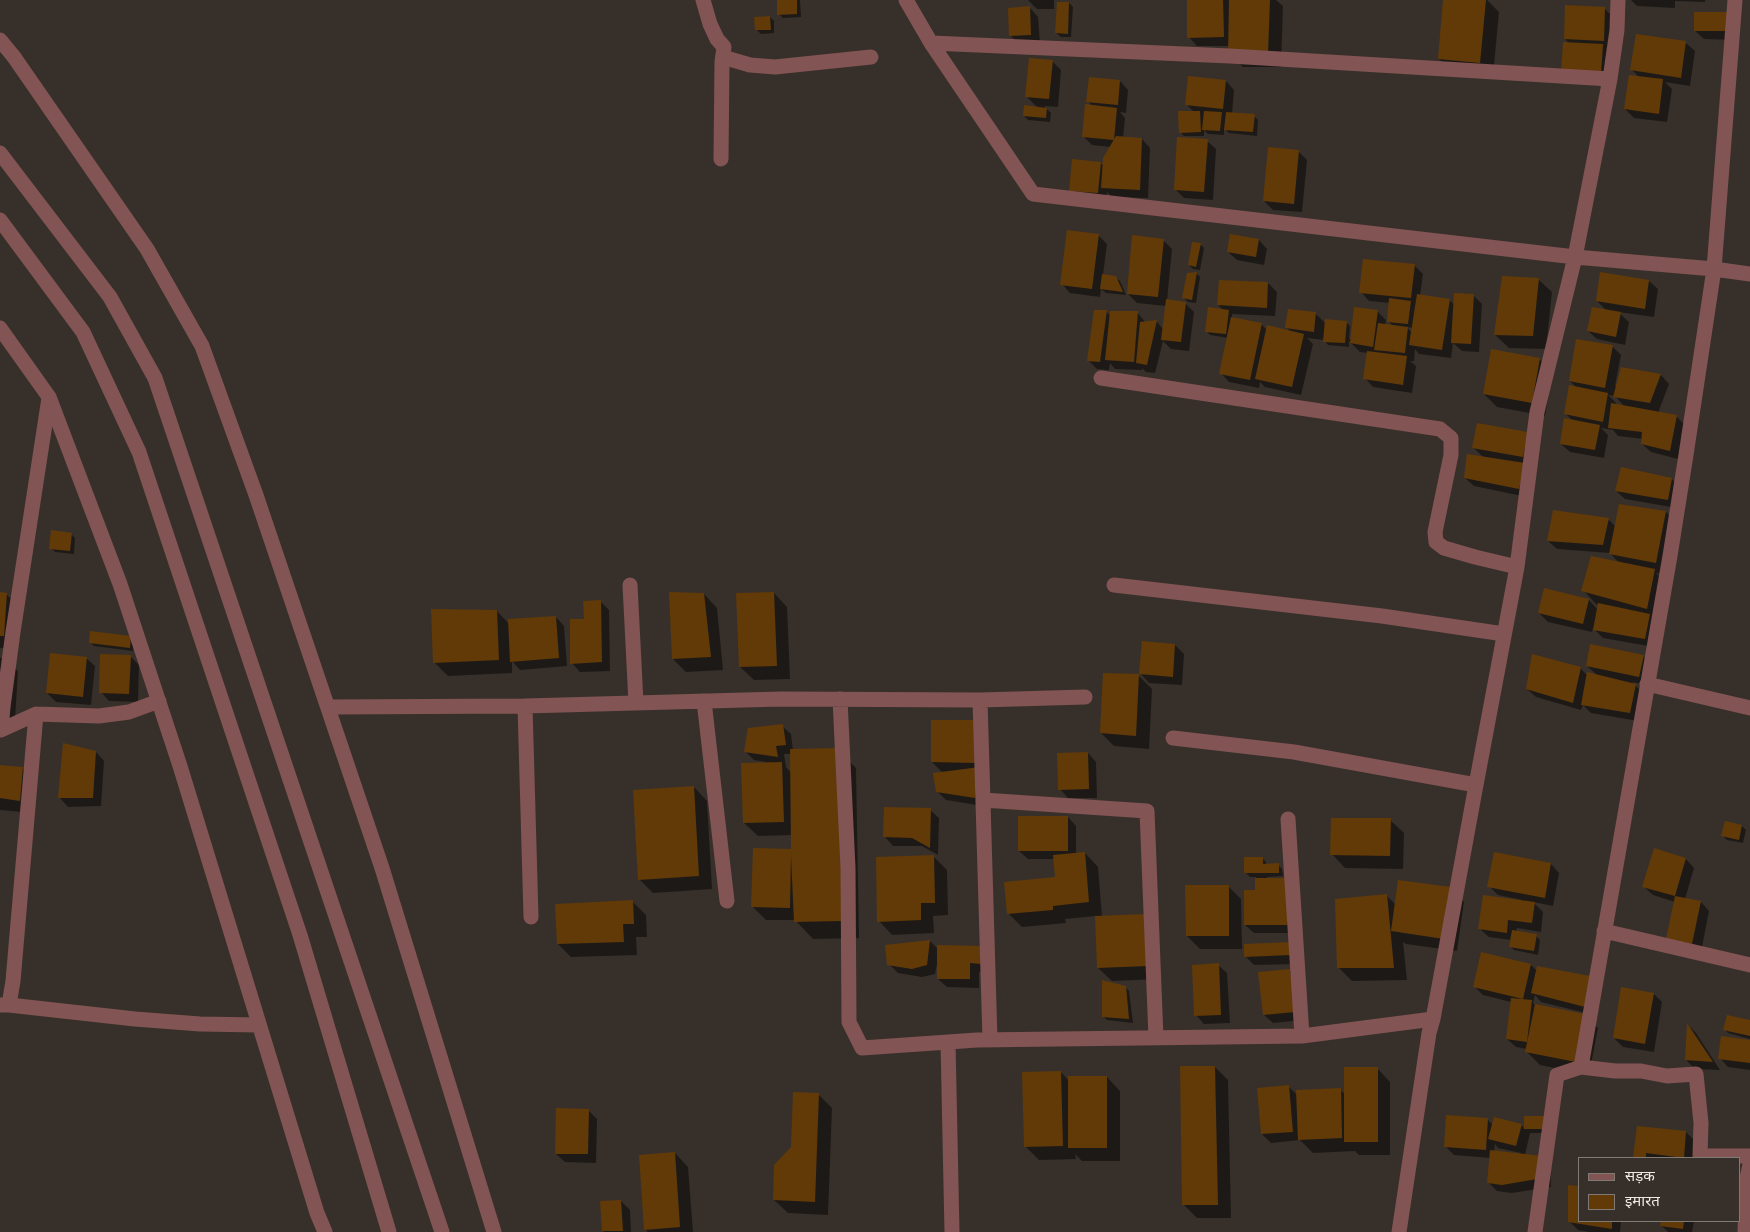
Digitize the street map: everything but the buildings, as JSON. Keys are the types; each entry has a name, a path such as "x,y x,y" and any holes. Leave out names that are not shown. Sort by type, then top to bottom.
{"street":[{"path":"703,0 710,24 717,39 724,47 722,62 721,159"},
{"path":"906,0 931,43 1033,194 1575,257 1750,274"},
{"path":"1399,1232 1428,1043 1517,567 1537,412 1575,257 1610,79 1617,30 1618,0"},
{"path":"1581,1067 1686,455 1714,269 1735,0"},
{"path":"0,40 20,65 146,248 202,346 256,494 382,868 494,1232"},
{"path":"931,43 1240,57 1610,79"},
{"path":"722,62 726,58 750,65 775,67 871,57"},
{"path":"0,153 110,297 155,378 442,1232"},
{"path":"0,220 83,332 139,452 300,935 389,1232"},
{"path":"0,328 49,397 120,584 159,701 317,1213 325,1232"},
{"path":"1101,378 1440,429 1451,438 1452,455 1435,532 1436,542 1444,548 1475,558 1517,567"},
{"path":"49,397 2,707 1,730 36,714 99,716 130,712 159,701"},
{"path":"630,585 636,703"},
{"path":"1114,585 1382,616 1504,634"},
{"path":"1647,684 1750,708"},
{"path":"328,707 525,706 840,699 980,700 1084,697"},
{"path":"840,699 848,868 849,1022 862,1048 990,1040 1302,1036 1433,1019"},
{"path":"980,700 990,1040"},
{"path":"704,701 727,901"},
{"path":"525,706 531,917"},
{"path":"36,714 13,980 4,1005 154,1021 260,1025"},
{"path":"1173,738 1294,752 1476,785"},
{"path":"983,800 1147,811 1156,1038"},
{"path":"1288,819 1302,1036"},
{"path":"1604,931 1750,965"},
{"path":"948,1042 952,1232"},
{"path":"1535,1232 1557,1075 1581,1067 1641,1071 1667,1076 1696,1074 1701,1123 1700,1156 1750,1156"},
{"path":"1745,1232 1747,1178 1750,1165"}]}
